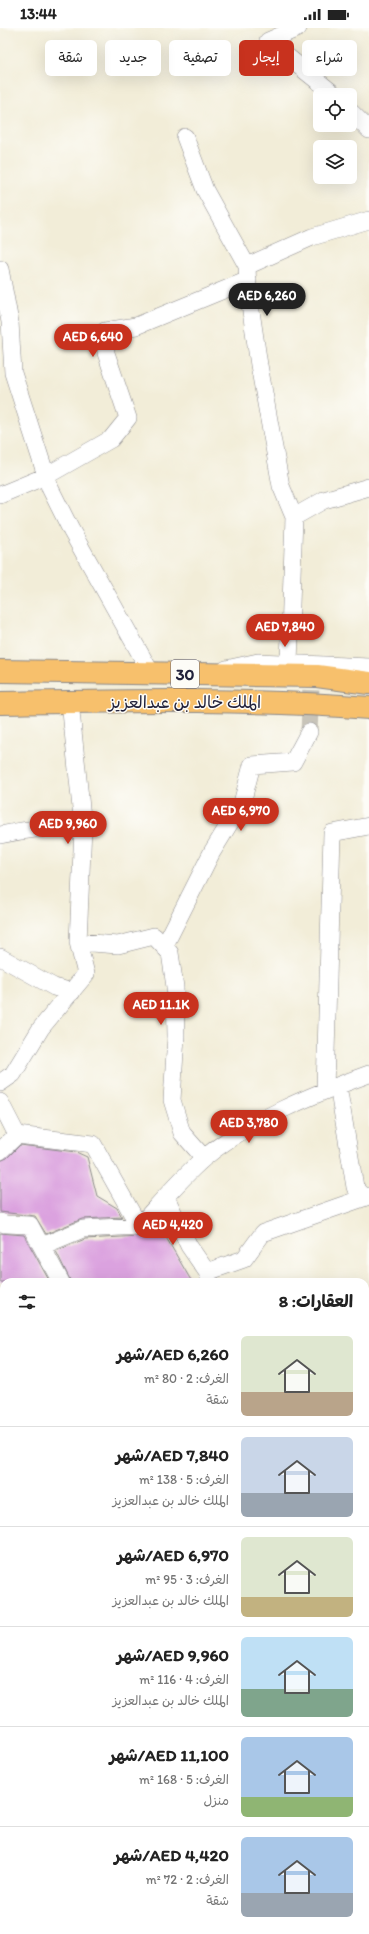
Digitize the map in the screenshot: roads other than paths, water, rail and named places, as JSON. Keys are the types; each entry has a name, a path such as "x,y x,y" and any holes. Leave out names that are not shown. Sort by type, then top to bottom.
{"highway":[{"name":"الملك خالد بن عبدالعزيز","path":"0,671 317,676 369,683"},
{"name":"الملك خالد بن عبدالعزيز","path":"0,703 182,700 317,704 369,708"}],"street":[{"path":"298,28 268,41 326,88"},
{"path":"357,118 369,130"},
{"path":"185,137 205,190 247,273 259,365 281,486 294,517 289,663"},
{"path":"0,495 46,476 111,439 128,418 106,353 105,331 136,326 247,273 312,237 369,220"},
{"path":"0,269 10,322 13,373 50,488 71,530 151,673"},
{"path":"294,517 324,500 369,487"},
{"path":"205,674 258,662 369,667"},
{"path":"0,1083 12,1074 42,1028 86,974 78,942 83,827 70,702"},
{"path":"164,947 212,852 242,803 252,765 293,762 310,732"},
{"path":"0,835 31,828 60,826 83,827"},
{"path":"366,1196 355,1187 332,1088 332,833 369,826"},
{"path":"78,942 118,945 154,936 170,953 175,987 176,1036 172,1100 182,1133 204,1158"},
{"path":"0,957 54,988 72,992"},
{"path":"42,1246 83,1229 139,1226 204,1158 238,1133 332,1088 369,1074"},
{"path":"0,1102 17,1135"},
{"path":"0,1151 17,1135"},
{"path":"17,1135 93,1144 139,1226"},
{"path":"166,1197 188,1246 209,1277 244,1259 263,1233 366,1196"},
{"path":"0,1222 4,1224 30,1225 59,1278"}],"tunnel":[{"path":"309,732 312,665"}]}
